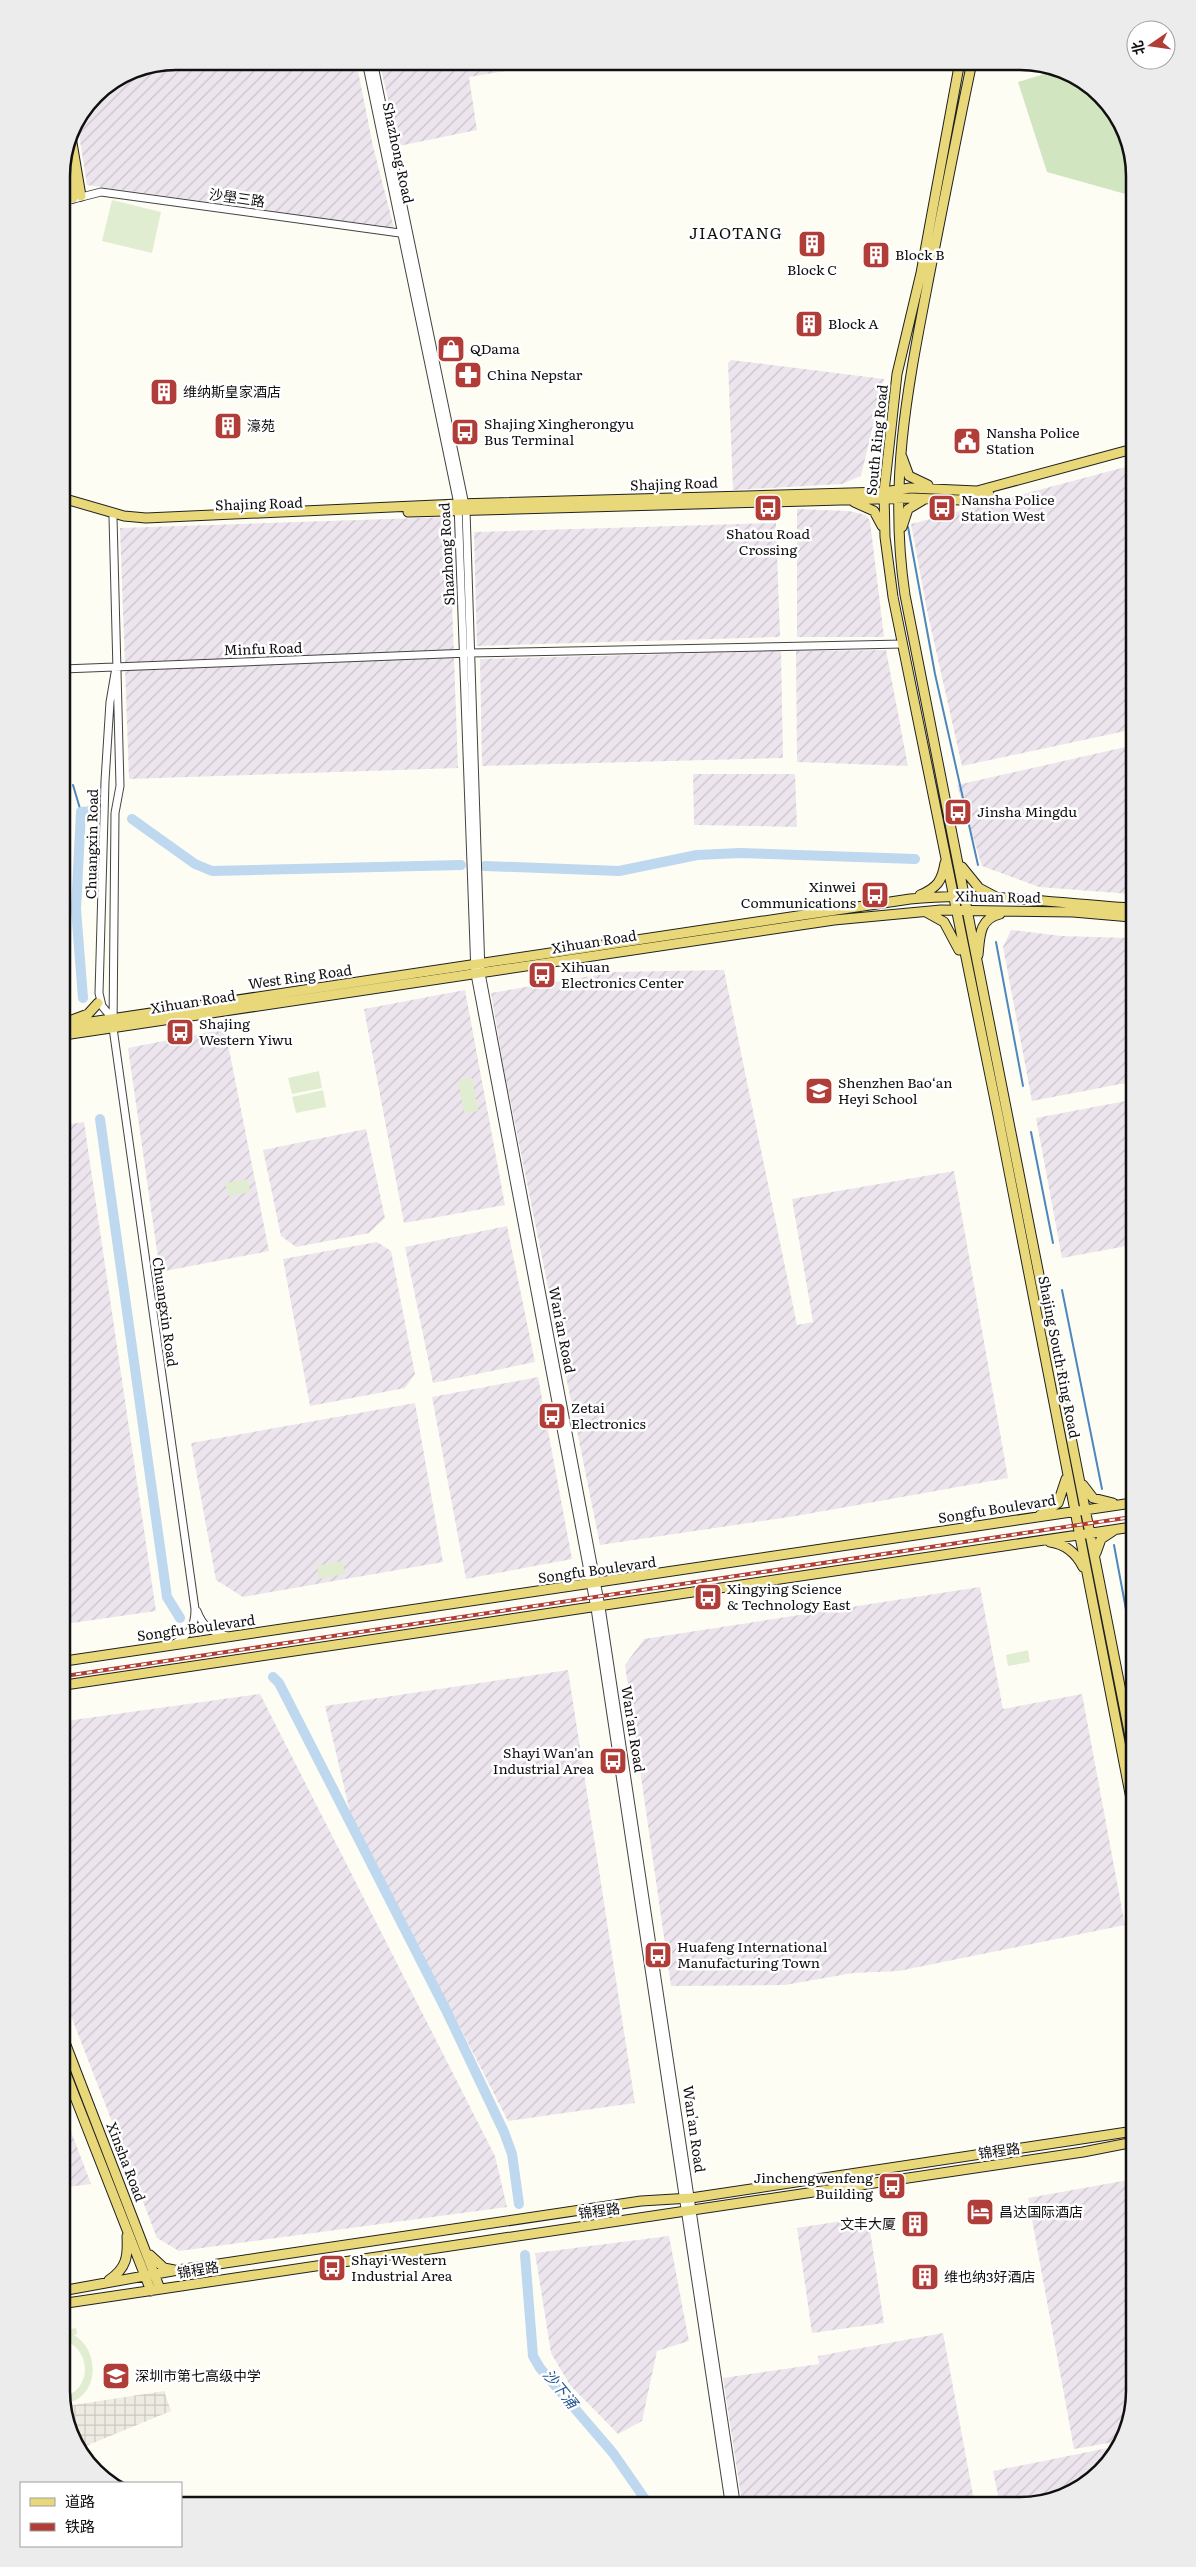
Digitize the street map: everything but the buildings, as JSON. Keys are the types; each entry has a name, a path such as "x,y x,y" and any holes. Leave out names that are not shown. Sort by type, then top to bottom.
{"main road":[{"name":"South Ring Road","path":"956,910 893,596 886,537 884,495 897,374 921,273 959,70"},
{"name":"South Ring Road","path":"967,910 905,595 900,554 897,494 900,451 910,375 970,70"},
{"path":"72,154 77,197"},
{"path":"70,168 77,197"},
{"path":"900,451 909,476 915,481 942,490"},
{"path":"897,494 910,488 977,491 1126,451"},
{"path":"884,495 897,494 960,500 978,497 1126,457"},
{"name":"Shajing Road","path":"70,504 113,517 146,522 462,507 847,500 884,495"},
{"name":"Shajing Road","path":"70,500 124,516 146,518 884,495"},
{"path":"900,554 904,515 914,504 927,498"},
{"path":"847,500 874,511 880,520 886,537"},
{"path":"957,853 961,865 971,880 979,888 999,898"},
{"path":"910,899 937,886 942,878 946,855"},
{"name":"Xihuan Road","path":"478,969 910,899 953,897 999,898 1126,908"},
{"name":"Xihuan Road","path":"478,969 834,920 924,912 956,910 1013,911 1126,917"},
{"name":"Shajing South Ring Road","path":"956,910 1126,1773"},
{"name":"Shajing South Ring Road","path":"967,910 1126,1716"},
{"path":"977,964 981,931 984,923 991,916 1013,911"},
{"path":"924,912 936,916 948,926 966,965"},
{"name":"West Ring Road","path":"70,1025 112,1023 478,969"},
{"path":"70,1021 88,1014 98,1003"},
{"path":"70,1034 112,1023"},
{"path":"1035,1518 1052,1508 1060,1500 1066,1484 1067,1469"},
{"path":"1078,1473 1086,1491 1094,1498 1109,1503 1126,1504"},
{"name":"Songfu Boulevard","path":"70,1660 1126,1504"},
{"path":"70,1684 1126,1528"},
{"path":"1096,1564 1096,1552 1101,1539 1110,1532 1120,1529"},
{"path":"1037,1541 1060,1544 1069,1549 1081,1562 1089,1583"},
{"name":"Xinsha Road","path":"70,2056 155,2274 156,2290"},
{"name":"Xinsha Road","path":"70,2084 145,2276 156,2290"},
{"name":"锦程路","path":"70,2289 176,2270 641,2201 688,2198 1126,2132"},
{"name":"锦程路","path":"70,2303 1073,2154 1126,2144"},
{"path":"105,2282 124,2268 128,2254 126,2225"},
{"path":"145,2248 155,2262 164,2268 176,2270"}],"street":[{"name":"Shazhong Road","path":"368,70 406,234"},
{"name":"Shazhong Road","path":"374,70 462,507 478,969"},
{"name":"沙壆三路","path":"70,199 101,192 406,234"},
{"name":"Chuangxin Road","path":"113,517 120,786 115,813 112,1023 196,1609 200,1621 210,1631 231,1637"},
{"name":"Minfu Road","path":"70,669 467,653 903,644"},
{"name":"Chuangxin Road","path":"112,1023 102,1006 99,993 107,750 110,702 118,667"},
{"name":"Wan'an Road","path":"478,969 598,1607 735,2497"},
{"name":"Chuangxin Road","path":"171,1645 190,1632 195,1622 196,1609"},
{"name":"Wan'an Road","path":"690,2211 728,2497"}],"shaded area":[{"path":"169,70 358,70 373,146 394,228 87,185 79,133 88,117 101,101 111,92 135,78"},
{"path":"381,70 512,70 469,77 477,130 399,146"},
{"path":"731,360 884,379 861,476 842,484 733,490 728,363"},
{"path":"1126,467 1126,731 962,766 928,615 911,524"},
{"path":"797,509 849,511 866,515 870,521 884,637 797,637"},
{"path":"449,517 458,768 129,779 120,528"},
{"path":"776,523 780,637 477,646 474,532"},
{"path":"886,650 908,766 797,762 796,651"},
{"path":"781,651 783,758 482,766 480,659"},
{"path":"1126,747 1126,894 1039,887 982,866 957,785"},
{"path":"693,774 795,774 797,827 694,825"},
{"path":"1011,930 1062,936 1126,938 1126,1083 1032,1101 1003,947"},
{"path":"724,970 797,1325 813,1322 792,1199 954,1171 1008,1478 796,1516 600,1545 503,1064 491,993 615,972"},
{"path":"465,990 505,1205 404,1223 364,1009"},
{"path":"225,1029 269,1251 160,1272 128,1048"},
{"path":"1126,1101 1126,1246 1062,1258 1036,1118"},
{"path":"84,1122 156,1611 70,1623 70,1124"},
{"path":"366,1129 385,1218 369,1233 296,1247 281,1236 263,1150"},
{"path":"507,1226 535,1362 433,1383 405,1247"},
{"path":"377,1242 391,1251 415,1374 405,1388 310,1406 283,1259"},
{"path":"538,1377 572,1559 466,1579 432,1397"},
{"path":"415,1403 443,1562 243,1597 216,1580 191,1443"},
{"path":"980,1587 1003,1709 1082,1694 1125,1925 899,1971 853,1973 785,1985 671,1986 625,1665 644,1639"},
{"path":"568,1670 635,2103 508,2121 350,1812 325,1706"},
{"path":"260,1694 495,2156 507,2207 179,2251 157,2238 70,2013 70,1720"},
{"path":"70,2129 91,2184 70,2187"},
{"path":"1126,2180 1126,2391 1122,2419 1112,2442 1074,2449 1028,2198"},
{"path":"868,2217 884,2323 812,2333 797,2228"},
{"path":"669,2236 689,2341 657,2351 642,2421 618,2434 570,2385 551,2353 535,2253"},
{"path":"943,2333 973,2497 741,2497 723,2378 819,2364 818,2356"},
{"path":"164,2391 171,2411 86,2446 76,2425 71,2405"},
{"path":"1109,2448 1100,2461 1085,2475 1067,2486 1041,2495 998,2497 993,2471"}],"green space":[{"path":"1046,73 1067,81 1079,88 1100,106 1115,129 1122,148 1125,162 1126,194 1047,172 1018,82"},
{"path":"112,200 161,212 152,253 102,241"},
{"path":"319,1071 322,1088 292,1094 288,1078"},
{"path":"472,1078 478,1111 464,1113 458,1080"},
{"path":"323,1090 326,1107 296,1113 292,1097"},
{"path":"248,1179 250,1192 228,1196 225,1183"},
{"path":"342,1561 345,1574 319,1579 317,1566"},
{"path":"1028,1650 1030,1662 1008,1666 1006,1655"},
{"path":"76,2328 77,2334 74,2335 83,2342 89,2351 93,2372 86,2392 78,2399 71,2402 70,2394 81,2383 85,2368 80,2352 70,2343 70,2329"}],"waterway":[{"path":"908,527 935,674 978,865"},
{"path":"73,785 81,812"},
{"path":"83,998 76,909 81,812 93,811"},
{"path":"132,819 195,864 212,871 461,865"},
{"path":"485,866 619,871 697,855 740,853 915,859"},
{"path":"996,942 1023,1086"},
{"path":"100,1119 167,1597 180,1618"},
{"path":"1031,1132 1053,1243"},
{"path":"1062,1290 1102,1489"},
{"path":"1114,1545 1126,1609"},
{"path":"273,1677 279,1683 447,2012 504,2132 512,2154 519,2204"},
{"name":"沙下涌","path":"525,2255 533,2356 540,2368 613,2453 644,2497"}],"railway":[{"path":"70,1675 1126,1518"}],"place":[{"name":"Block C","path":"812,244"},
{"name":"Block B","path":"876,255"},
{"name":"Block A","path":"809,324"},
{"name":"QDama","path":"451,349"},
{"name":"China Nepstar","path":"468,375"},
{"name":"维纳斯皇家酒店","path":"164,392"},
{"name":"濠苑","path":"228,426"},
{"name":"Shajing Xingherongyu Bus Terminal","path":"465,432"},
{"name":"Nansha Police Station","path":"967,441"},
{"name":"Shatou Road Crossing","path":"768,508"},
{"name":"Nansha Police Station West","path":"942,508"},
{"name":"Jinsha Mingdu","path":"958,812"},
{"name":"Xinwei Communications","path":"875,895"},
{"name":"Xihuan Electronics Center","path":"542,975"},
{"name":"Shajing Western Yiwu","path":"180,1032"},
{"name":"Shenzhen Bao‘an Heyi School","path":"819,1091"},
{"name":"Zetai Electronics","path":"552,1416"},
{"name":"Xingying Science & Technology East","path":"708,1597"},
{"name":"Shayi Wan'an Industrial Area","path":"613,1761"},
{"name":"Huafeng International Manufacturing Town","path":"658,1955"},
{"name":"Jinchengwenfeng Building","path":"892,2186"},
{"name":"昌达国际酒店","path":"980,2212"},
{"name":"文丰大厦","path":"915,2224"},
{"name":"Shayi Western Industrial Area","path":"332,2268"},
{"name":"维也纳3好酒店","path":"925,2277"},
{"name":"深圳市第七高级中学","path":"116,2376"}],"district":[{"name":"JIAOTANG","path":"736,233"}]}
